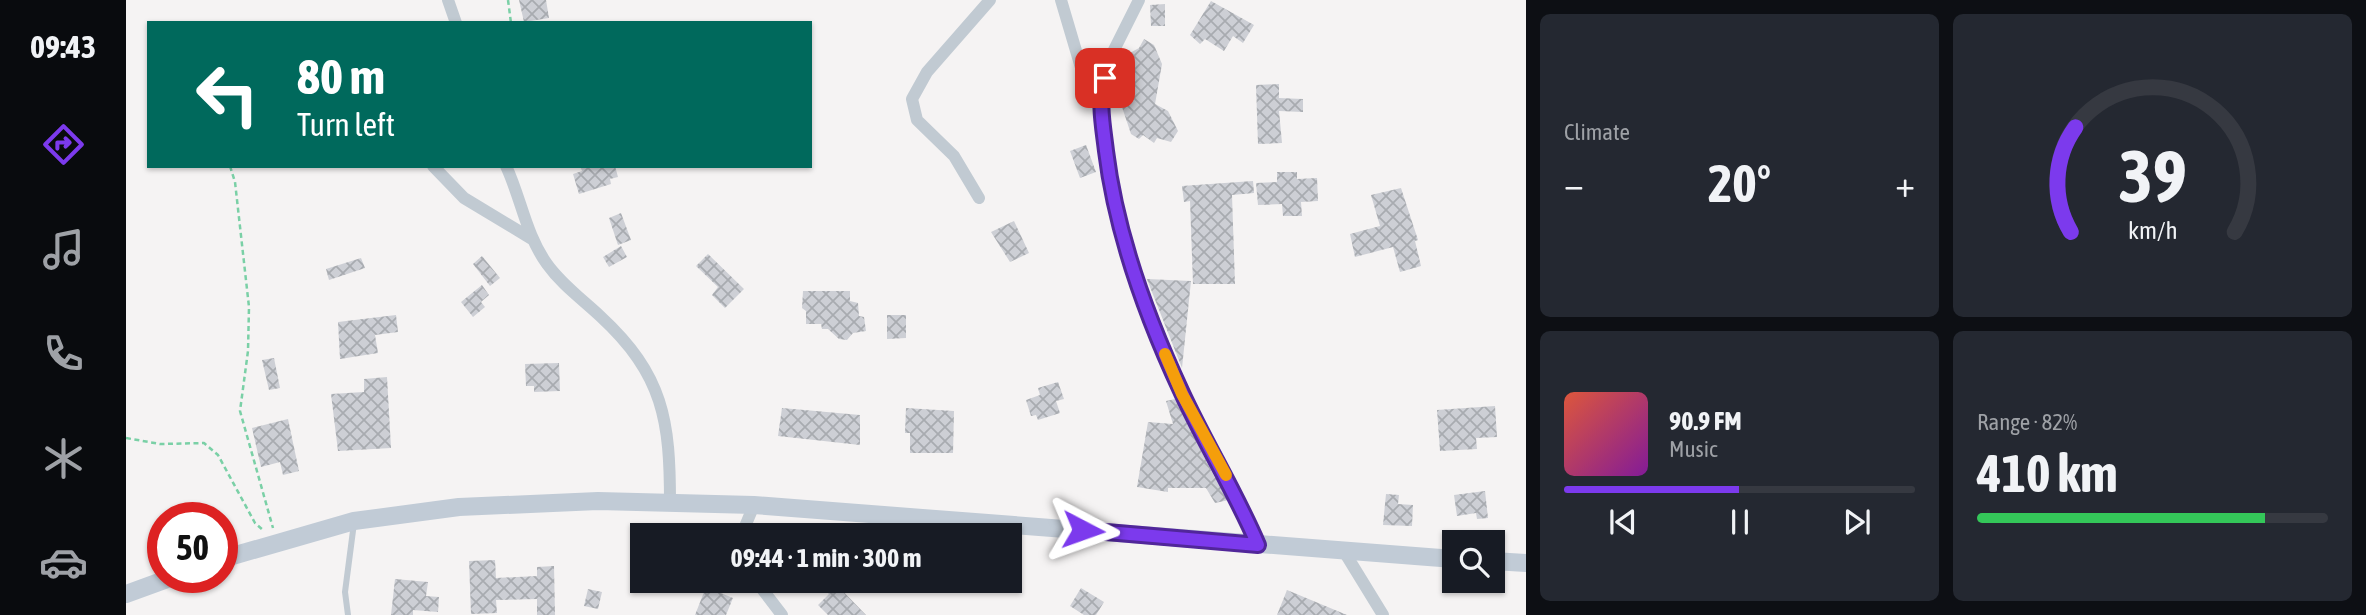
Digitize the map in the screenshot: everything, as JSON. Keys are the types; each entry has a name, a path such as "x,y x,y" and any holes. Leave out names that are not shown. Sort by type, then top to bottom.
{"main road":[{"path":"238,554 354,521 458,507 533,501 754,505 1345,553 1442,558"},
{"path":"1505,562 1526,564"},
{"path":"126,594 147,586"}],"street":[{"path":"448,0 455,21"},
{"path":"979,198 954,156 917,120 912,99 916,86 927,72 990,0"},
{"path":"1061,0 1082,71 1099,97"},
{"path":"1139,0 1110,58 1099,97 1112,198 1140,285 1182,394 1234,489 1258,545"},
{"path":"435,168 464,198 532,239"},
{"path":"507,168 532,239 559,280 601,317 630,350 657,391 665,415 670,446 670,503"},
{"path":"746,523 754,505"},
{"path":"1345,553 1383,615"},
{"path":"765,593 782,615"}],"lane":[{"path":"348,615 345,592 354,521"}],"path":[{"path":"508,0 511,21"},
{"path":"231,168 235,182 249,307 248,351 240,411 277,541"},
{"path":"126,438 160,444 204,443 218,455 255,523 277,541"}],"building":[{"path":"519,0 546,0 549,18 524,21"},
{"path":"1211,1 1254,25 1243,43 1233,36 1224,51 1205,39 1200,44 1190,35"},
{"path":"1165,4 1165,26 1151,26 1150,5"},
{"path":"1144,39 1154,45 1162,64 1155,104 1168,111 1178,131 1171,142 1157,138 1154,143 1143,135 1139,139 1131,134 1117,92 1123,89 1128,54 1139,48"},
{"path":"1279,84 1279,98 1303,99 1303,112 1279,111 1282,143 1258,144 1256,85"},
{"path":"1086,145 1096,172 1080,178 1070,151"},
{"path":"581,168 616,168 618,177 610,179 611,184 579,194 573,174 582,171"},
{"path":"1277,172 1297,172 1297,179 1317,178 1318,201 1301,202 1302,216 1283,216 1282,204 1258,205 1256,183 1277,182"},
{"path":"1253,181 1254,193 1232,195 1235,284 1193,284 1190,201 1184,202 1182,186"},
{"path":"1401,188 1418,240 1415,241 1421,266 1400,272 1393,247 1355,257 1350,234 1380,226 1371,195"},
{"path":"621,213 631,240 618,245 609,218"},
{"path":"1014,221 1029,253 1010,262 991,232"},
{"path":"621,246 627,257 609,267 603,257"},
{"path":"708,254 744,289 725,308 712,295 718,287 696,266"},
{"path":"482,256 500,278 490,286 473,264"},
{"path":"361,258 365,268 329,280 326,269"},
{"path":"1147,279 1191,281 1182,368 1148,282"},
{"path":"482,285 489,295 481,302 485,307 473,317 461,302"},
{"path":"803,291 850,291 850,301 858,303 859,316 864,317 866,331 853,333 847,340 839,339 828,329 822,329 821,324 806,324 806,311 802,308"},
{"path":"396,315 398,332 375,335 378,353 340,359 338,322"},
{"path":"887,315 906,315 906,338 887,339"},
{"path":"274,358 280,388 269,390 262,360"},
{"path":"559,363 560,391 534,392 534,386 526,386 525,364"},
{"path":"387,377 391,448 338,451 331,394 364,392 364,379"},
{"path":"1058,382 1064,399 1056,401 1060,413 1038,420 1036,415 1031,416 1026,400 1040,395 1038,388"},
{"path":"1175,399 1229,500 1215,503 1206,488 1168,488 1168,492 1137,487 1148,422 1173,424 1166,401"},
{"path":"1495,406 1497,437 1476,438 1477,449 1440,451 1437,410"},
{"path":"782,408 860,415 860,445 778,436"},
{"path":"906,408 954,411 953,453 910,453 910,433 905,433"},
{"path":"288,419 299,471 283,475 280,462 261,467 252,428"},
{"path":"1485,491 1488,518 1477,519 1476,513 1457,516 1454,495"},
{"path":"1386,494 1399,495 1398,504 1413,505 1412,526 1383,525"},
{"path":"495,560 496,578 537,576 537,567 554,566 555,615 537,615 537,599 496,600 497,613 471,614 469,561"},
{"path":"395,579 428,582 426,596 439,597 438,612 413,610 413,615 391,615"},
{"path":"1081,588 1104,602 1096,615 1084,615 1070,606"},
{"path":"588,589 602,592 598,609 584,606"},
{"path":"1287,590 1347,615 1277,615"},
{"path":"704,593 721,593 733,598 726,615 695,615"},
{"path":"845,593 866,615 828,615 818,605 829,594"}],"slow traffic":[{"path":"1165,354 1182,394 1226,475"}],"route":[{"path":"1083,530 1258,545 1234,489 1182,394 1140,285 1112,198 1099,97 1105,78"}]}
